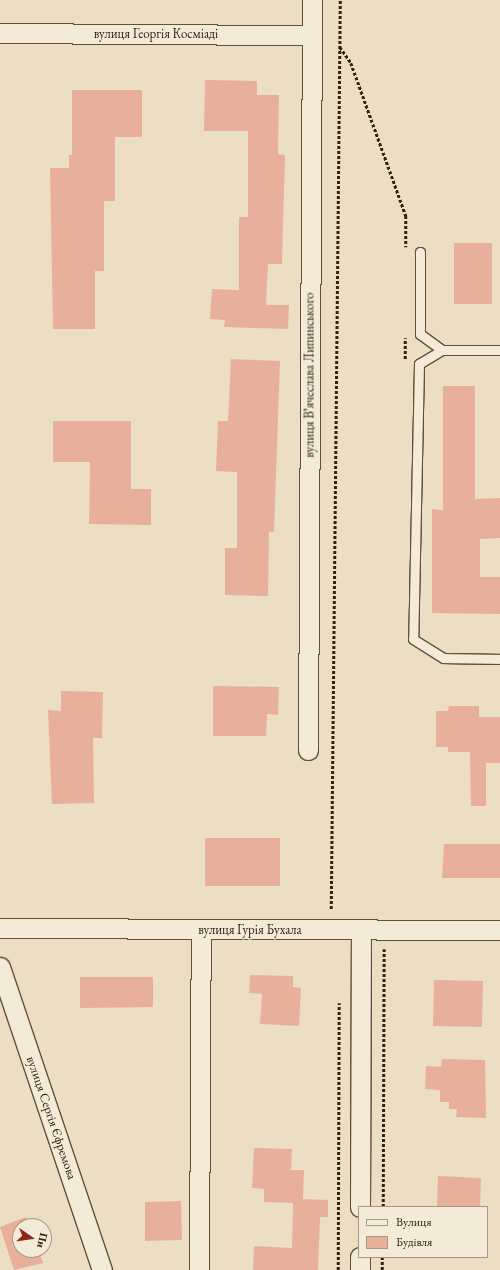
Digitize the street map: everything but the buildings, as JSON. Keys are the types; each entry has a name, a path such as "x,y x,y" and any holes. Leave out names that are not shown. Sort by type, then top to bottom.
{"street":[{"name":"вулиця Вʼячеслава Липинського","path":"308,750 312,0"},
{"name":"вулиця Георгія Косміаді","path":"0,33 312,35"},
{"name":"вулиця Гурія Бухала","path":"0,928 500,930"},
{"path":"199,1270 201,929"},
{"path":"360,1206 361,930"},
{"name":"вулиця Сергія Єфремова","path":"0,967 102,1270"},
{"path":"360,1258 360,1270"}],"lane":[{"path":"420,252 420,334 442,350"},
{"path":"500,350 442,350 419,364 413,639 444,658 500,659"}],"path":[{"path":"330,930 340,0"},
{"path":"340,47 351,63 406,216 406,256"},
{"path":"404,368 405,336"},
{"path":"383,1206 385,930"},
{"path":"338,1270 339,993"},
{"path":"382,1258 382,1270"}]}
